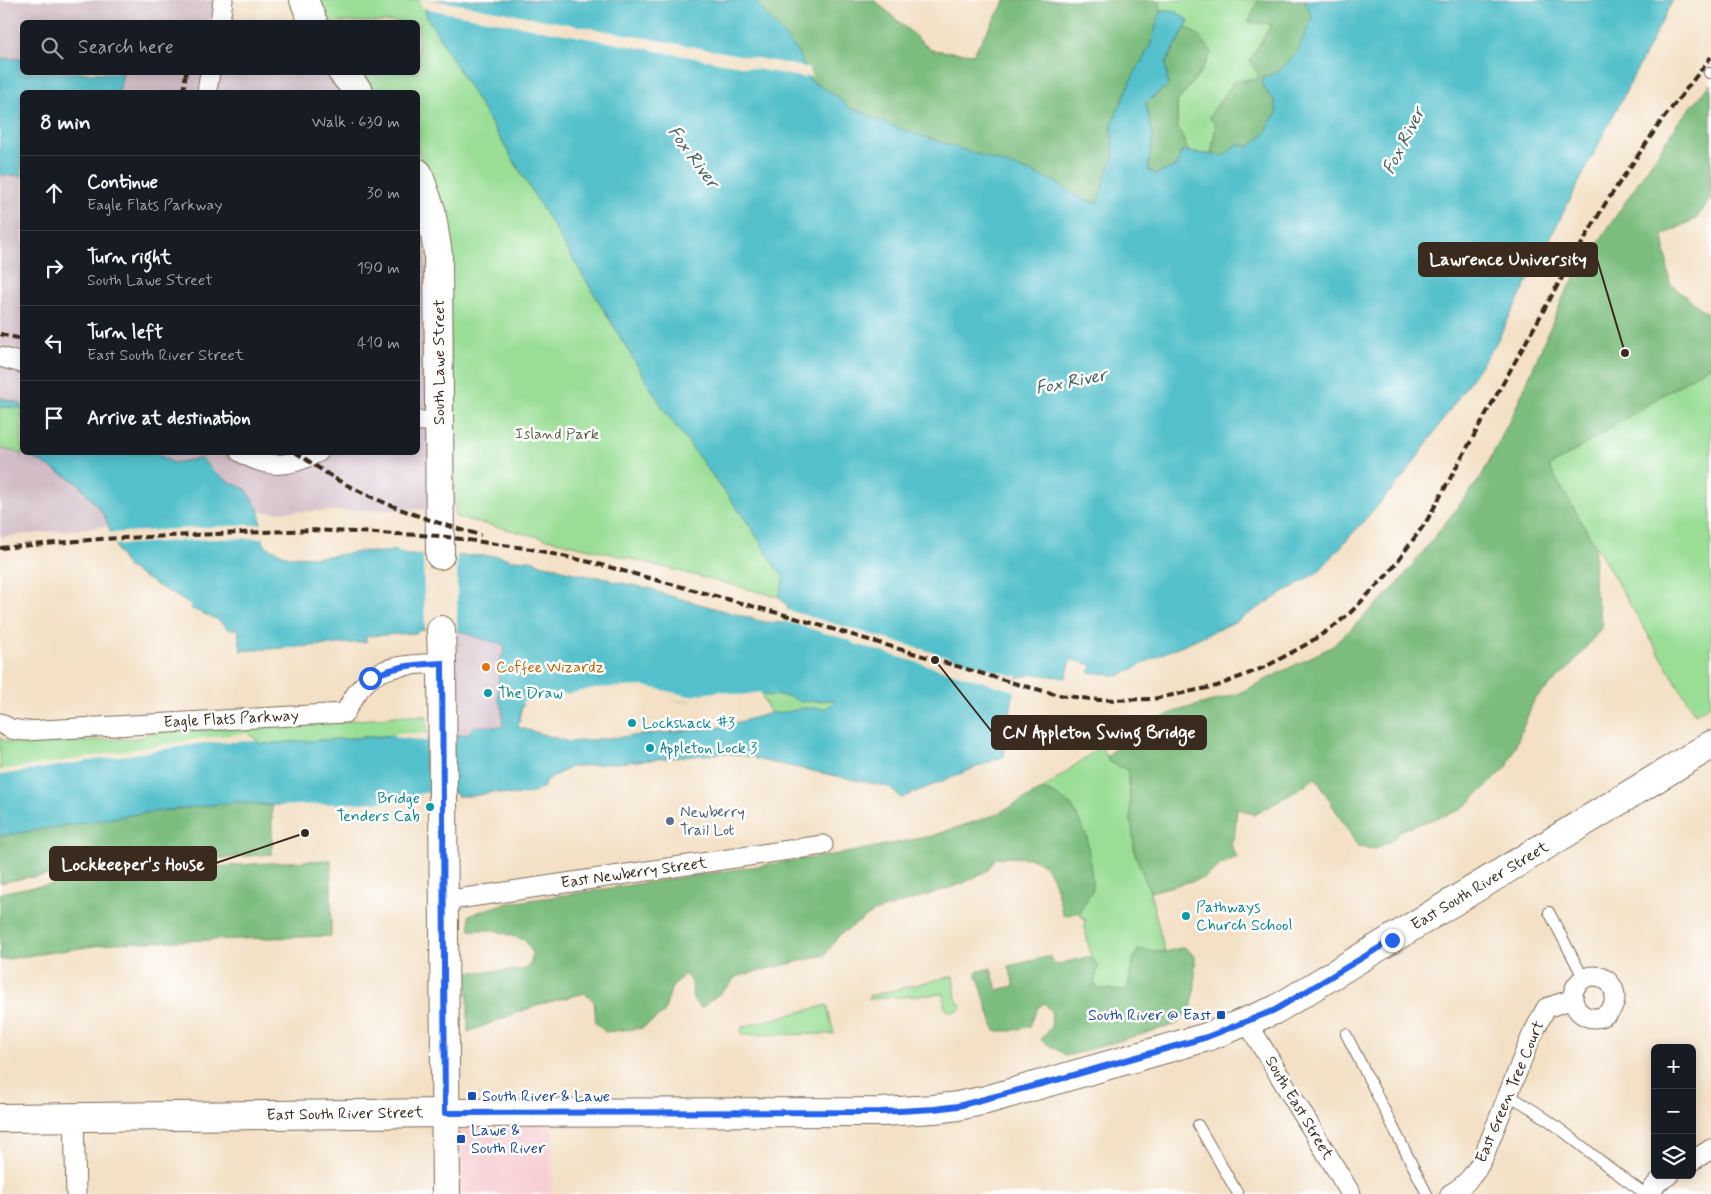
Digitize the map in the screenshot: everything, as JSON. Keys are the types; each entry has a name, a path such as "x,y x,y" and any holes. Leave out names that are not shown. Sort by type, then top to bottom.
{"street":[{"path":"220,20 223,0"},
{"path":"304,0 312,20"},
{"path":"207,90 210,75"},
{"path":"344,75 356,90"},
{"name":"South Lawe Street","path":"420,179 431,210 438,254 428,421 440,555"},
{"path":"0,357 20,362"},
{"path":"246,455 260,462 284,465 293,464 312,455"},
{"path":"441,630 446,1194"},
{"name":"Eagle Flats Parkway","path":"0,723 11,729 25,732 344,713 356,690 370,678 387,669 410,664 442,663"},
{"name":"East South River Street","path":"0,1118 445,1113 881,1112 934,1109 986,1100 1207,1037 1275,1010 1711,745"},
{"name":"East Newberry Street","path":"444,902 823,845"},
{"path":"1594,976 1607,980 1615,991 1614,1005 1605,1016 1591,1018 1584,1016 1574,1006 1573,999 1576,986 1584,979 1594,976"},
{"name":"East Green Tree Court","path":"1450,1194 1466,1184 1477,1170 1531,1037 1546,1008 1573,999"},
{"name":"South East Street","path":"1247,1022 1351,1194"},
{"path":"74,1118 76,1194"},
{"path":"1696,1158 1711,1149"},
{"path":"1648,1194 1663,1179"}],"lane":[{"path":"1549,912 1584,979"},
{"path":"1346,1034 1428,1194"},
{"path":"1508,1095 1532,1107 1629,1182 1648,1194"},
{"path":"1198,1125 1238,1194"}],"shaded area":[{"path":"0,0 213,0 211,20 20,20 20,59 0,58"},
{"path":"122,75 330,75 342,90 119,90"},
{"path":"0,175 20,176 20,455 31,455 78,483 104,515 108,526 0,537"},
{"path":"420,218 426,253 429,509 260,512 246,489 229,482 214,472 201,458 173,463 159,455 420,455"},
{"path":"457,631 503,644 505,649 499,664 503,727 488,726 468,734 453,735"},
{"path":"552,1124 553,1194 460,1194 459,1135 467,1126"}],"green space":[{"name":"Island Park","path":"315,0 422,0 427,17 666,413 751,527 776,568 785,576 779,597 620,556 455,517 449,288 437,196 420,157 420,90 370,90 357,75 420,75 420,20 323,20"},
{"path":"754,0 874,0 931,50 973,54 1006,0 1159,0 1161,11 1150,46 1132,78 1112,124 1113,159 1104,180 1098,203 1079,198 1056,182 1030,172 898,128 860,111 850,109 838,97 810,80 797,51"},
{"path":"1159,0 1258,0 1250,22 1272,23 1250,60 1259,76 1256,79 1234,81 1216,125 1211,155 1189,152 1177,126 1177,102 1200,73 1200,37 1186,27 1189,21 1175,11 1161,11"},
{"path":"1258,0 1305,0 1312,17 1298,51 1278,72 1263,78 1267,93 1275,101 1277,113 1270,122 1266,133 1249,147 1237,144 1224,156 1211,155 1216,125 1209,117 1234,81 1256,79 1259,77 1250,60 1272,24 1249,22"},
{"path":"1186,27 1200,37 1212,52 1200,73 1177,102 1177,126 1189,152 1181,151 1178,165 1156,174 1148,170 1153,138 1146,103 1168,85 1166,63"},
{"path":"1711,84 1711,199 1696,219 1663,235 1670,284 1711,316 1711,365 1549,467 1595,545 1594,587 1603,626 1570,667 1534,700 1507,767 1461,810 1401,830 1393,840 1375,849 1358,847 1316,778 1255,815 1237,808 1235,832 1231,845 1237,857 1220,865 1204,878 1150,892 1135,854 1128,770 1109,762 1107,756 1133,733 1173,712 1237,694 1333,646 1397,585 1481,477 1514,412 1565,293 1679,121"},
{"path":"1711,365 1711,704 1695,714 1549,467"},
{"path":"0,397 20,403 20,453 0,448"},
{"path":"760,692 816,696 854,703 773,718"},
{"path":"397,716 427,716 427,737 397,735 261,744 0,773 0,738 7,742 23,744 142,738 148,733"},
{"path":"1101,746 1109,762 1128,770 1128,785 1150,892 1165,952 1129,982 1127,990 1100,989 1094,984 1098,966 1091,956 1084,925 1086,924 1080,912 1093,888 1053,793 1043,789"},
{"path":"1043,789 1053,793 1072,806 1087,837 1093,888 1080,912 1063,916 1054,881 1050,873 1038,861 1029,858 996,857 988,870 962,884 874,912 839,935 825,955 735,977 729,986 701,1008 693,1000 692,982 684,974 671,989 664,1013 642,1028 605,1032 596,1023 594,1001 585,993 537,1005 468,1032 468,972 524,970 531,963 532,952 525,940 494,930 470,930 469,915 504,904 845,853 931,836 995,815"},
{"path":"236,802 272,806 272,854 132,866 24,878 0,883 0,836 137,814"},
{"path":"331,860 331,936 114,943 0,960 0,893 25,888 178,871 254,864"},
{"path":"1184,947 1195,956 1195,984 1192,1005 1177,1024 1067,1056 1041,1040 1051,1027 1052,1013 1045,1003 1038,1007 1030,1026 1011,1031 995,1031 976,972 991,968 997,990 1014,986 1009,966 1051,956 1054,965 1091,956 1098,966 1094,984 1100,989 1127,990 1134,958 1138,949 1165,952"},
{"path":"953,976 956,999 962,1007 958,1011 950,1012 945,1008 943,994 869,999 869,996"},
{"path":"827,1005 834,1034 741,1035 742,1027"}],"water":[{"name":"Fox River","path":"422,0 754,0 797,51 810,80 838,97 850,109 860,111 898,128 1030,172 1056,182 1079,198 1098,203 1104,180 1113,159 1112,124 1132,78 1150,46 1161,11 1175,11 1189,21 1166,63 1168,85 1146,103 1153,138 1148,170 1156,174 1178,165 1181,151 1223,156 1237,144 1249,147 1266,133 1270,122 1277,113 1275,101 1267,93 1262,82 1263,78 1278,72 1298,51 1312,17 1305,0 1673,0 1496,343 1405,475 1318,572 1235,622 1160,655 1119,676 1089,672 1092,665 1071,659 1066,678 1035,674 1018,677 1013,694 1004,756 901,798 889,787 755,759 755,757 725,753 571,767 545,781 544,787 532,793 512,795 492,792 474,796 457,796 457,793 429,793 428,796 388,805 294,807 236,802 137,814 0,836 0,773 251,735 261,744 397,735 427,737 427,741 456,741 457,735 468,734 474,726 503,727 502,707 498,700 499,663 505,649 503,644 459,631 420,630 417,633 366,636 366,642 241,651 238,629 228,629 218,620 190,608 191,605 128,568 118,552 104,515 78,483 30,455 159,455 173,463 201,458 214,472 229,482 246,489 260,512 262,540 266,546 287,556 320,557 366,551 396,550 406,555 500,556 512,560 531,560 565,571 607,578 611,581 652,589 660,593 764,622 785,623 788,607 779,597 784,576 776,568 751,527 666,413 427,17","holes":["662,693 680,701 706,698 720,693 734,698 762,695 787,696 801,702 835,700 827,708 803,708 771,713 721,727 569,742 518,727 522,706 543,697"]},
{"path":"0,58 20,59 20,75 123,75 119,90 20,90 20,176 0,175"},
{"path":"0,399 20,404 20,408 0,407"}],"pier":[{"path":"420,0 434,0 464,5 784,63 808,68 812,77 805,76 805,78 432,10 422,8"},
{"path":"263,524 264,538 113,545 108,533"},
{"path":"423,555 457,555 457,631 425,631"},
{"path":"787,610 1018,677 1014,691 784,621"},
{"path":"644,686 689,696 721,691 741,695 760,692 763,697 735,701 720,696 711,699 680,701 661,695 615,695 577,702 543,700 525,707 522,702 532,696 547,693 568,694 594,688"},
{"path":"248,733 257,741 203,743 0,775 0,770 203,738"},
{"path":"394,734 427,734 427,741 394,737"},
{"path":"428,793 428,798 388,807 358,810 294,810 272,806 384,802"}],"railway":[{"path":"0,548 100,539 311,530 440,536 531,549 594,563 785,615 1059,695 1099,700 1153,699 1217,686 1265,667 1333,627 1351,612 1389,573 1426,522 1605,204 1660,123 1711,57"},
{"path":"183,90 186,75"},
{"path":"0,334 20,339"},
{"path":"299,455 327,474 363,493 429,520 481,535"}],"place":[{"name":"Lawrence University","path":"1625,353"},
{"name":"CN Appleton Swing Bridge","path":"935,660"},
{"name":"Coffee Wizardz","path":"486,667"},
{"name":"The Draw","path":"488,693"},
{"name":"Lockshack #3","path":"632,723"},
{"name":"Appleton Lock 3","path":"650,748"},
{"name":"Bridge Tenders Cab","path":"430,807"},
{"name":"Newberry Trail Lot","path":"670,821"},
{"name":"Lockkeeper's House","path":"305,833"},
{"name":"Pathways Church School","path":"1186,916"},
{"name":"South River @ East","path":"1221,1015"},
{"name":"South River & Lawe","path":"472,1096"},
{"name":"Lawe & South River","path":"461,1139"}],"route":[{"path":"370,678 387,669 410,664 442,663 445,1113 881,1112 958,1106 986,1100 1207,1037 1275,1010 1392,940"}]}
